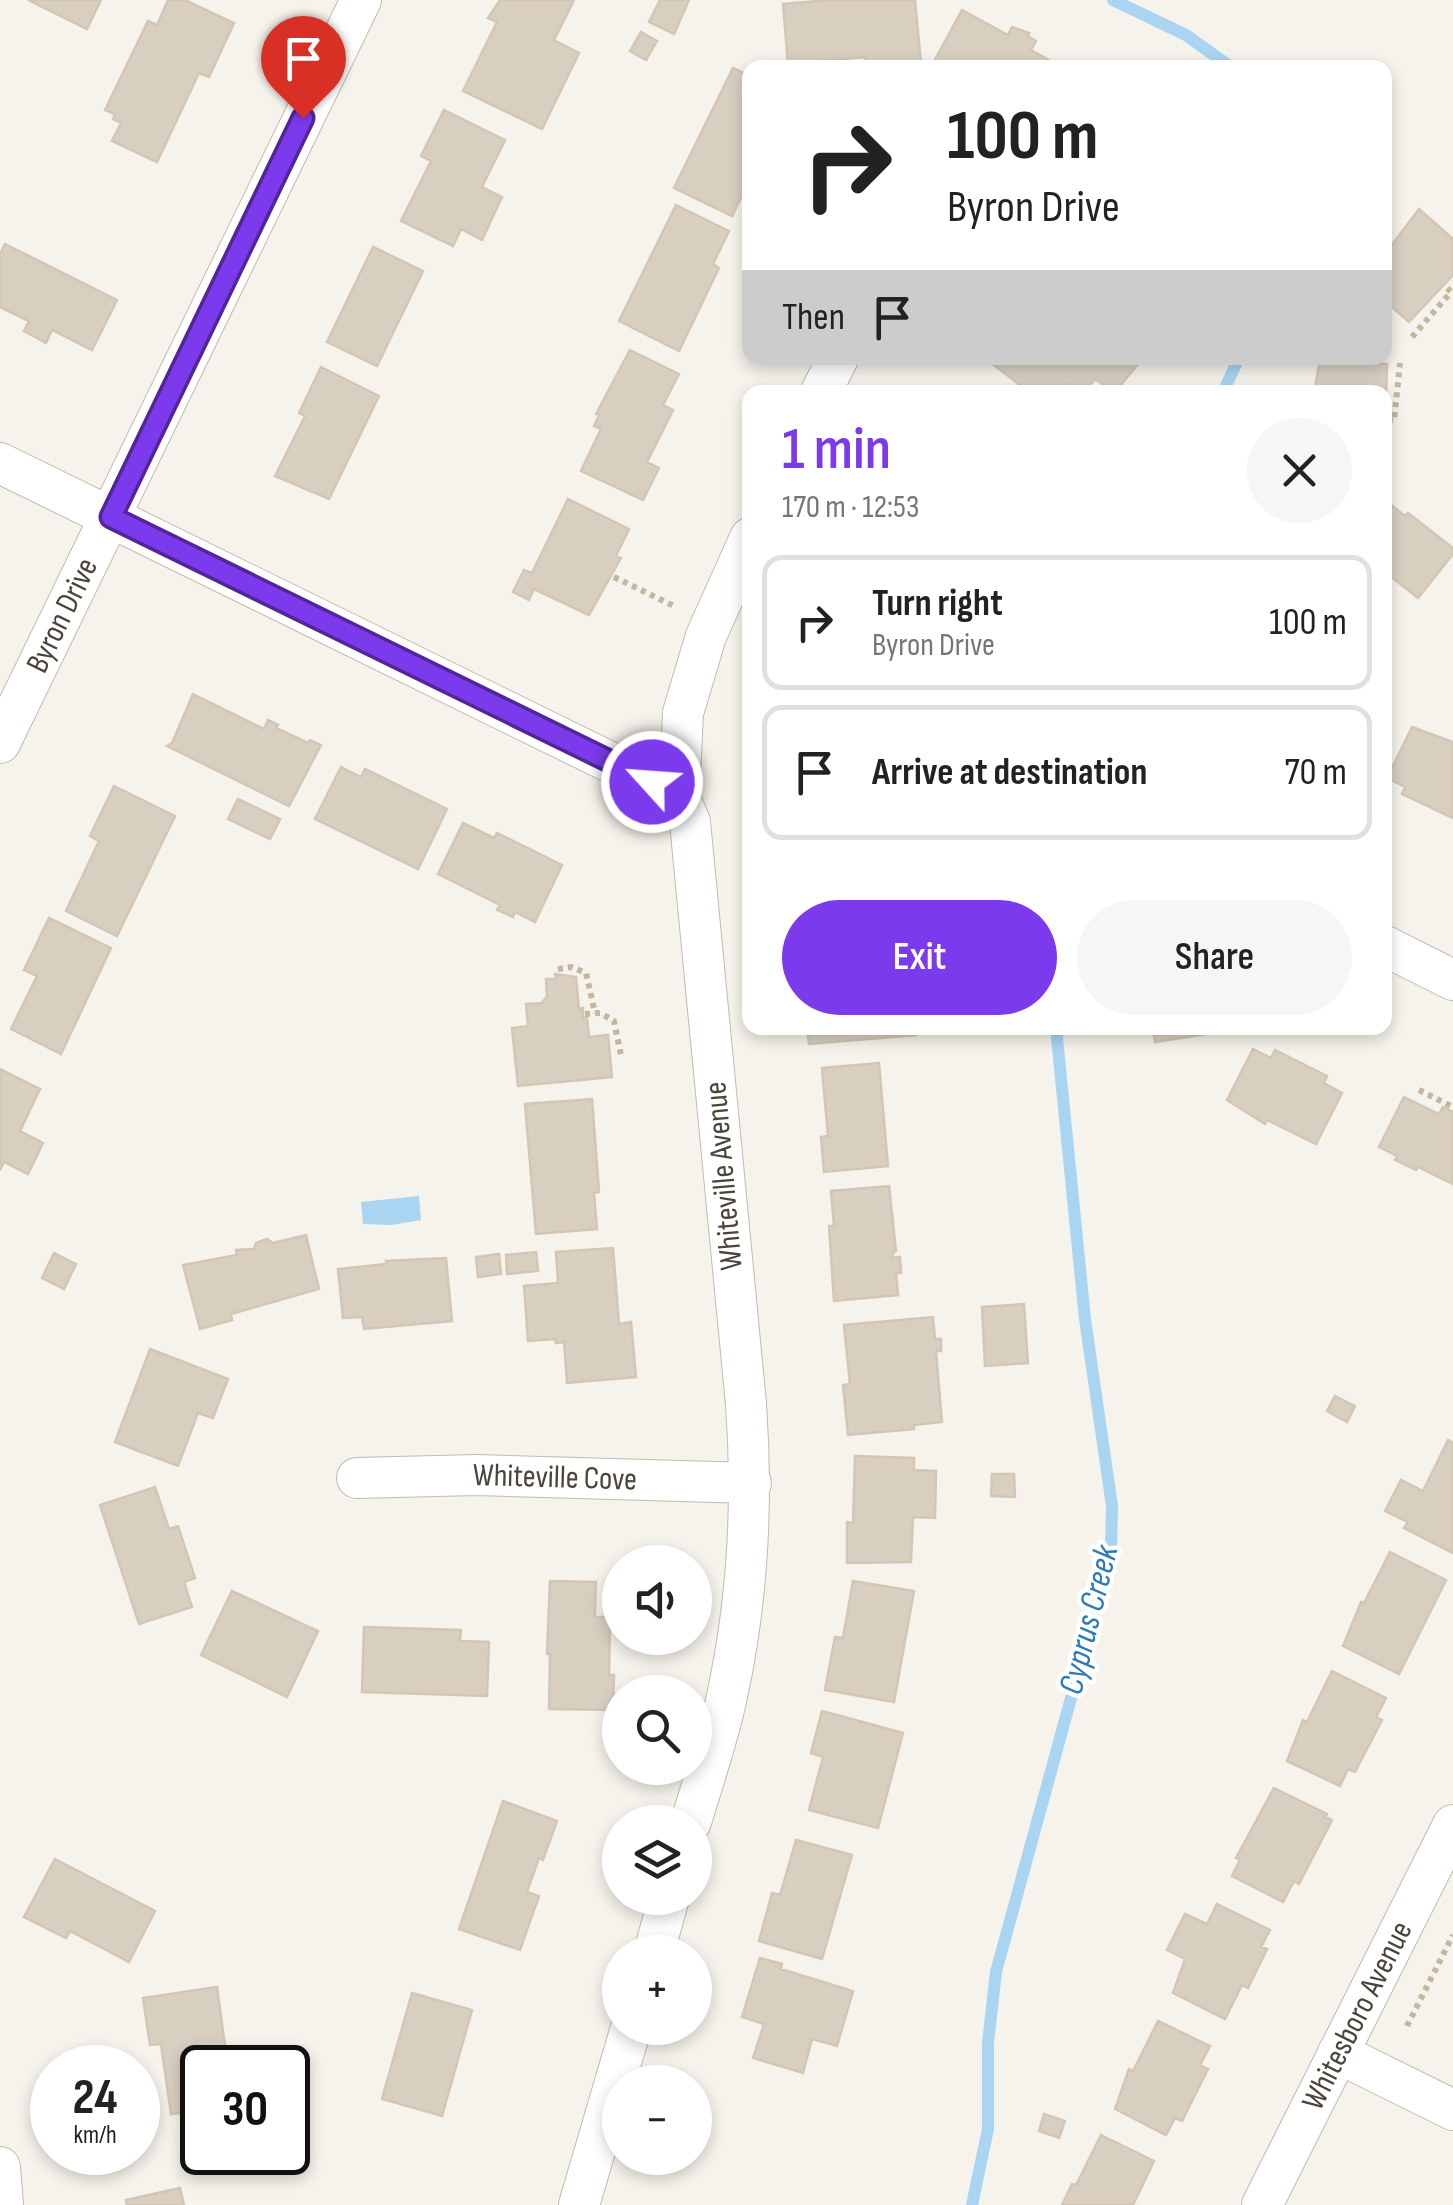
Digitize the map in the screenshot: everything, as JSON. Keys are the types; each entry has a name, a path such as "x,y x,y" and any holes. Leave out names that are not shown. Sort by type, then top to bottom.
{"street":[{"name":"Byron Drive","path":"0,742 361,0"},
{"path":"0,463 679,796"},
{"name":"Whiteville Avenue","path":"695,1805 727,1697 745,1580 750,1483 690,822 679,796 683,713 706,636 742,556"},
{"path":"1392,950 1453,980"},
{"name":"Whiteville Cove","path":"357,1478 476,1476 750,1483"},
{"name":"Whitesboro Avenue","path":"1262,2205 1453,1824"},
{"path":"579,2205 626,2045"},
{"path":"1338,2053 1453,2110"},
{"path":"0,2167 3,2205"}],"path":[{"path":"1412,337 1451,292 1446,287"},
{"path":"1392,421 1400,363"},
{"path":"614,576 680,609"},
{"path":"558,969 571,967 586,972 595,1013"},
{"path":"585,1014 595,1013 614,1021 620,1055"},
{"path":"1419,1090 1451,1106"},
{"path":"1407,2026 1453,1935"}],"water":[{"path":"419,1196 421,1220 363,1224 361,1202"}],"building":[{"path":"28,0 101,0 87,29"},
{"path":"168,0 185,0 234,23 209,77 199,73 157,162 112,141 121,123 113,119 115,114 105,110 148,21 157,25"},
{"path":"500,0 574,0 554,40 579,53 542,129 463,91 497,22 488,18"},
{"path":"660,0 689,0 674,34 649,22"},
{"path":"915,0 921,60 788,60 783,4"},
{"path":"962,10 1008,35 1012,27 1029,33 1036,41 1031,50 1049,60 935,60"},
{"path":"641,32 657,41 646,60 630,51"},
{"path":"733,68 742,72 742,195 732,216 674,188"},
{"path":"444,110 505,140 482,187 502,197 482,240 461,229 453,246 401,221 431,161 421,156"},
{"path":"676,205 729,231 713,264 719,268 679,351 619,321"},
{"path":"1419,209 1453,239 1453,275 1409,322 1392,307 1392,245"},
{"path":"5,244 117,300 92,350 52,330 46,343 24,331 29,321 0,307 0,254"},
{"path":"373,247 423,271 377,366 327,342"},
{"path":"630,350 679,374 663,405 673,410 647,462 659,468 643,500 581,471 601,429 594,426 599,415 596,414"},
{"path":"994,365 1137,365 1121,385 1104,385 1095,379 1090,385 1020,385"},
{"path":"1319,365 1387,365 1386,385 1315,385"},
{"path":"321,367 379,396 329,499 275,476 305,416 299,413"},
{"path":"568,499 629,529 616,556 621,558 589,615 534,589 529,600 513,592 524,570 532,573"},
{"path":"1392,506 1405,516 1408,513 1453,548 1453,554 1418,598 1392,578"},
{"path":"193,694 264,729 268,720 278,725 276,728 321,745 289,806 167,746 172,743"},
{"path":"1412,727 1453,742 1453,818 1402,794 1405,787 1392,780 1392,768"},
{"path":"341,767 361,777 365,769 447,809 418,869 315,819"},
{"path":"114,786 175,816 117,936 66,911 99,841 90,836"},
{"path":"238,799 280,819 270,839 228,819"},
{"path":"463,823 494,838 497,833 562,865 535,922 515,912 513,917 497,910 500,905 438,874"},
{"path":"49,918 111,948 61,1054 11,1029 37,976 24,970"},
{"path":"555,974 576,977 579,1009 583,1008 583,1018 587,1017 589,1037 608,1035 612,1077 518,1086 512,1028 528,1026 526,1004 542,1003 547,996 546,979 556,979"},
{"path":"808,1035 916,1035 809,1044"},
{"path":"1154,1035 1200,1035 1155,1042"},
{"path":"1253,1049 1271,1058 1275,1050 1327,1076 1324,1083 1342,1093 1316,1144 1267,1120 1265,1124 1227,1100"},
{"path":"879,1063 888,1166 824,1172 821,1137 828,1136 822,1068"},
{"path":"0,1069 40,1089 20,1131 43,1143 28,1174 4,1162 0,1170"},
{"path":"1404,1097 1439,1114 1443,1107 1453,1112 1453,1184 1395,1160 1397,1156 1379,1147"},
{"path":"592,1099 599,1192 594,1193 597,1229 536,1234 525,1104"},
{"path":"889,1186 896,1251 893,1258 900,1257 901,1273 896,1273 898,1295 834,1301 831,1191"},
{"path":"306,1235 319,1289 231,1314 232,1320 200,1329 183,1265 237,1255 236,1250 254,1249 256,1243 267,1239 273,1243"},
{"path":"613,1248 619,1324 631,1322 636,1377 567,1383 564,1342 528,1341 524,1286 558,1283 556,1252"},
{"path":"536,1252 538,1271 507,1274 506,1255"},
{"path":"54,1253 76,1264 64,1289 42,1278"},
{"path":"499,1254 501,1274 478,1277 476,1257"},
{"path":"446,1258 452,1321 364,1329 362,1317 343,1318 338,1269 386,1261"},
{"path":"1024,1304 1028,1363 985,1366 982,1307"},
{"path":"933,1317 935,1339 941,1339 941,1351 936,1351 942,1422 914,1425 914,1429 848,1435 843,1385 850,1384 844,1325"},
{"path":"150,1349 228,1379 213,1418 198,1413 178,1466 115,1442"},
{"path":"1335,1396 1355,1406 1347,1422 1327,1411"},
{"path":"1448,1440 1453,1443 1453,1553 1404,1528 1408,1522 1385,1511 1401,1480 1423,1491"},
{"path":"855,1456 914,1458 914,1470 936,1471 935,1518 913,1517 911,1562 847,1563 847,1522 853,1523"},
{"path":"992,1474 1014,1474 1015,1497 991,1496"},
{"path":"155,1487 169,1529 178,1526 195,1578 184,1582 192,1607 139,1624 100,1505"},
{"path":"1390,1552 1446,1580 1399,1674 1343,1646 1361,1602 1364,1603"},
{"path":"550,1581 596,1582 595,1617 602,1617 602,1655 609,1655 609,1675 602,1675 602,1710 549,1709"},
{"path":"853,1581 914,1591 894,1702 825,1690 835,1637 843,1638"},
{"path":"232,1591 318,1631 287,1697 201,1655"},
{"path":"364,1627 461,1630 460,1641 489,1642 487,1696 362,1692"},
{"path":"1332,1671 1386,1698 1376,1717 1382,1720 1355,1772 1348,1769 1340,1786 1287,1761 1303,1720 1307,1722"},
{"path":"822,1711 903,1733 878,1828 809,1810 823,1757 811,1753"},
{"path":"1274,1788 1332,1820 1299,1884 1294,1881 1283,1902 1232,1876 1240,1860 1236,1858"},
{"path":"503,1801 557,1821 527,1892 539,1896 520,1950 459,1929"},
{"path":"796,1840 852,1855 822,1959 759,1941 772,1893 780,1895"},
{"path":"55,1859 155,1911 129,1962 70,1931 66,1938 24,1917"},
{"path":"1217,1904 1270,1930 1261,1947 1267,1949 1248,1988 1242,1985 1225,2019 1173,1993 1185,1959 1167,1950 1185,1914 1207,1924"},
{"path":"760,1958 782,1964 781,1969 853,1991 837,2046 812,2039 803,2073 753,2058 764,2024 742,2017"},
{"path":"217,1987 225,2045 180,2045 180,2113 171,2114 161,2044 150,2045 143,1998"},
{"path":"412,1993 472,2010 442,2116 382,2099"},
{"path":"1158,2021 1210,2046 1200,2065 1208,2069 1182,2121 1175,2118 1166,2135 1115,2109 1129,2069 1133,2071"},
{"path":"1044,2114 1065,2121 1059,2138 1039,2131"},
{"path":"1101,2135 1154,2161 1133,2205 1062,2205 1072,2184 1076,2185"},
{"path":"180,2188 184,2205 127,2205 126,2200"}],"waterway":[{"name":"Cyprus Creek","path":"1113,0 1186,35 1221,60"},
{"name":"Cyprus Creek","path":"1226,385 1236,365"},
{"name":"Cyprus Creek","path":"972,2205 988,2129 988,2043 996,1972 1111,1552 1112,1506 1085,1319 1057,1035"}],"route":[{"path":"303,118 111,517 652,782"}]}
